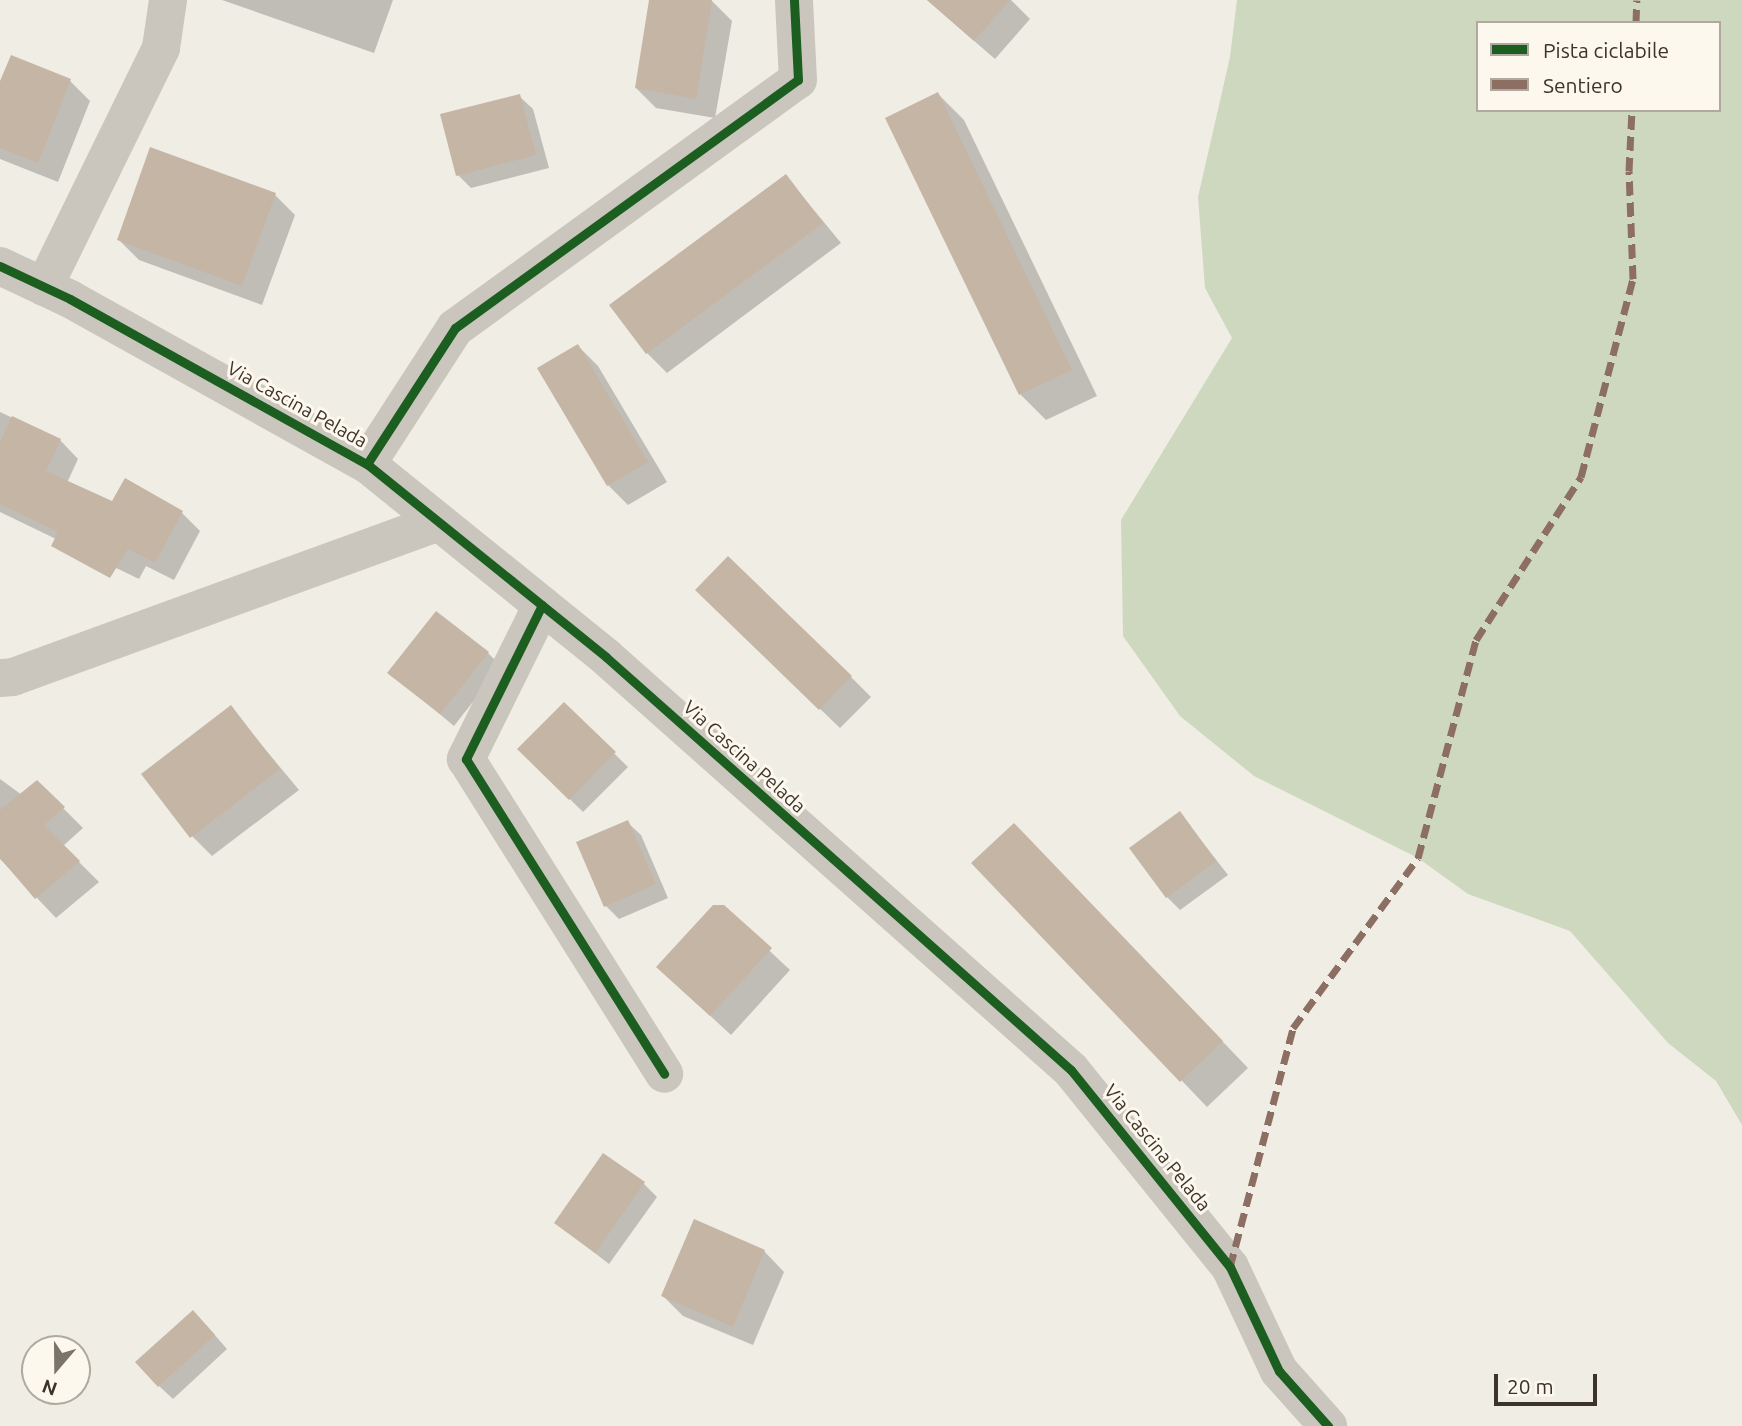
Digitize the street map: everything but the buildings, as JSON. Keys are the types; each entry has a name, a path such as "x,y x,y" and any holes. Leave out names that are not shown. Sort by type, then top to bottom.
{"street":[{"path":"44,286 161,48 168,0"},
{"path":"367,464 455,328 798,80 794,0"},
{"name":"Via Cascina Pelada","path":"0,266 44,286 367,464 542,605 1071,1070 1230,1267 1279,1371 1328,1426"},
{"path":"0,678 13,677 439,523"},
{"path":"542,605 466,759 664,1074"}],"green space":[{"path":"1237,0 1742,0 1742,1125 1716,1081 1668,1043 1570,931 1468,894 1418,858 1254,776 1180,716 1123,636 1121,520 1232,338 1205,288 1198,197 1230,57"}],"marked path":[{"path":"1636,21 1637,0"},
{"path":"1230,1267 1293,1028 1418,858 1476,640 1581,477 1633,279 1629,171 1632,112"}],"cycle path":[{"path":"367,464 455,328 798,80 794,0"},
{"path":"0,266 70,299 367,464 606,657 1071,1070 1230,1267 1279,1371 1328,1426"},
{"path":"542,605 466,759 664,1074"}]}
